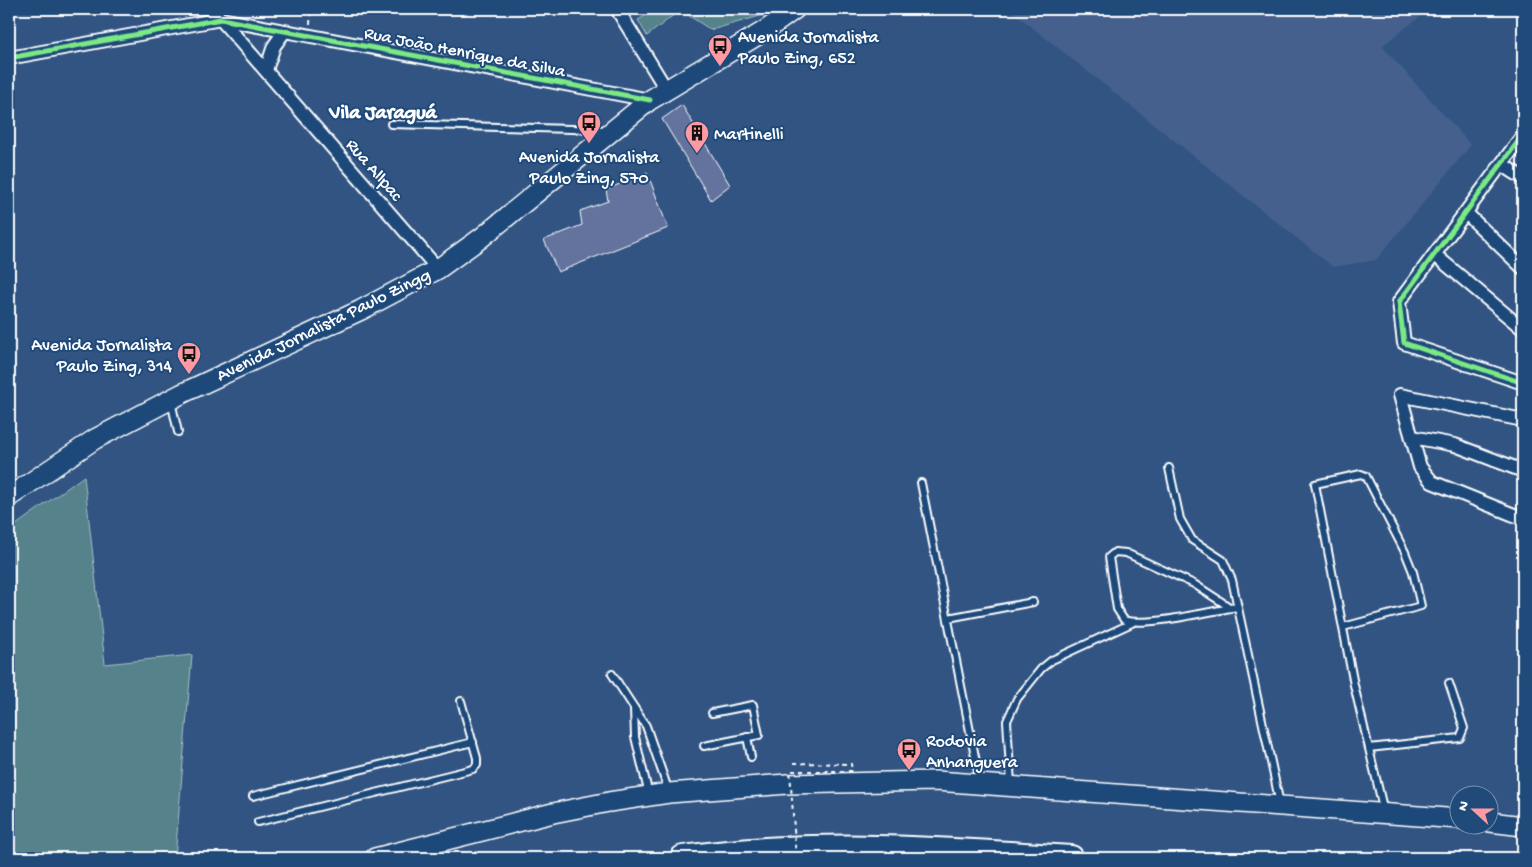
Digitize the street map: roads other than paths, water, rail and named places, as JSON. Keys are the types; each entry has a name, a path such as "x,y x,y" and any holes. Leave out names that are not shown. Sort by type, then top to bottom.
{"highway":[{"path":"683,858 856,847 914,848 1071,858"}],"main road":[{"name":"Avenida Jornalista Paulo Zingg","path":"9,498 94,439 171,400 361,310 438,269 481,238 666,88 766,30 795,9"},
{"path":"375,858 552,813 669,793 787,784 900,781 980,784 1450,818"},
{"path":"1500,823 1523,826"}],"street":[{"name":"Rua Allpac","path":"212,9 438,269"},
{"path":"617,9 666,88"},
{"name":"Rua João Henrique da Silva","path":"9,58 221,19 650,100"},
{"path":"266,70 274,46 284,32"},
{"path":"1523,135 1399,302 1404,342 1523,383"},
{"path":"1503,164 1523,178"},
{"path":"1466,213 1523,268"},
{"path":"1435,254 1523,329"},
{"path":"1519,518 1432,482 1420,467 1400,396 1523,420"},
{"path":"1412,437 1455,445 1523,471"}],"lane":[{"path":"391,124 612,130"},
{"path":"171,400 178,432"},
{"path":"1169,468 1180,519 1192,540 1223,560 1232,580 1234,607 1280,805"},
{"path":"1342,627 1421,606 1413,572 1405,552 1366,476 1361,474 1315,484 1342,627 1384,813"},
{"path":"922,483 980,784"},
{"path":"1132,623 1124,620 1117,609 1109,570 1109,557 1115,552 1126,553 1194,584 1234,607"},
{"path":"948,618 1033,602"},
{"path":"1011,786 1007,720 1017,700 1052,660 1132,623 1234,607"},
{"path":"612,674 646,726 669,793"},
{"path":"1369,748 1460,738 1464,728 1449,683"},
{"path":"258,822 473,769 477,761 461,701"},
{"path":"704,746 759,735 752,705 712,713"},
{"path":"634,708 635,737 649,796"},
{"path":"747,738 751,757"},
{"path":"253,796 473,742"}],"place":[{"name":"Avenida Jornalista Paulo Zing, 652","path":"720,67"},
{"name":"Avenida Jornalista Paulo Zing, 570","path":"589,144"},
{"name":"Martinelli","path":"697,154"},
{"name":"Avenida Jornalista Paulo Zing, 314","path":"189,375"},
{"name":"Rodovia Anhanguera","path":"909,771"}],"district":[{"name":"Vila Jaraguá","path":"383,111"}]}
